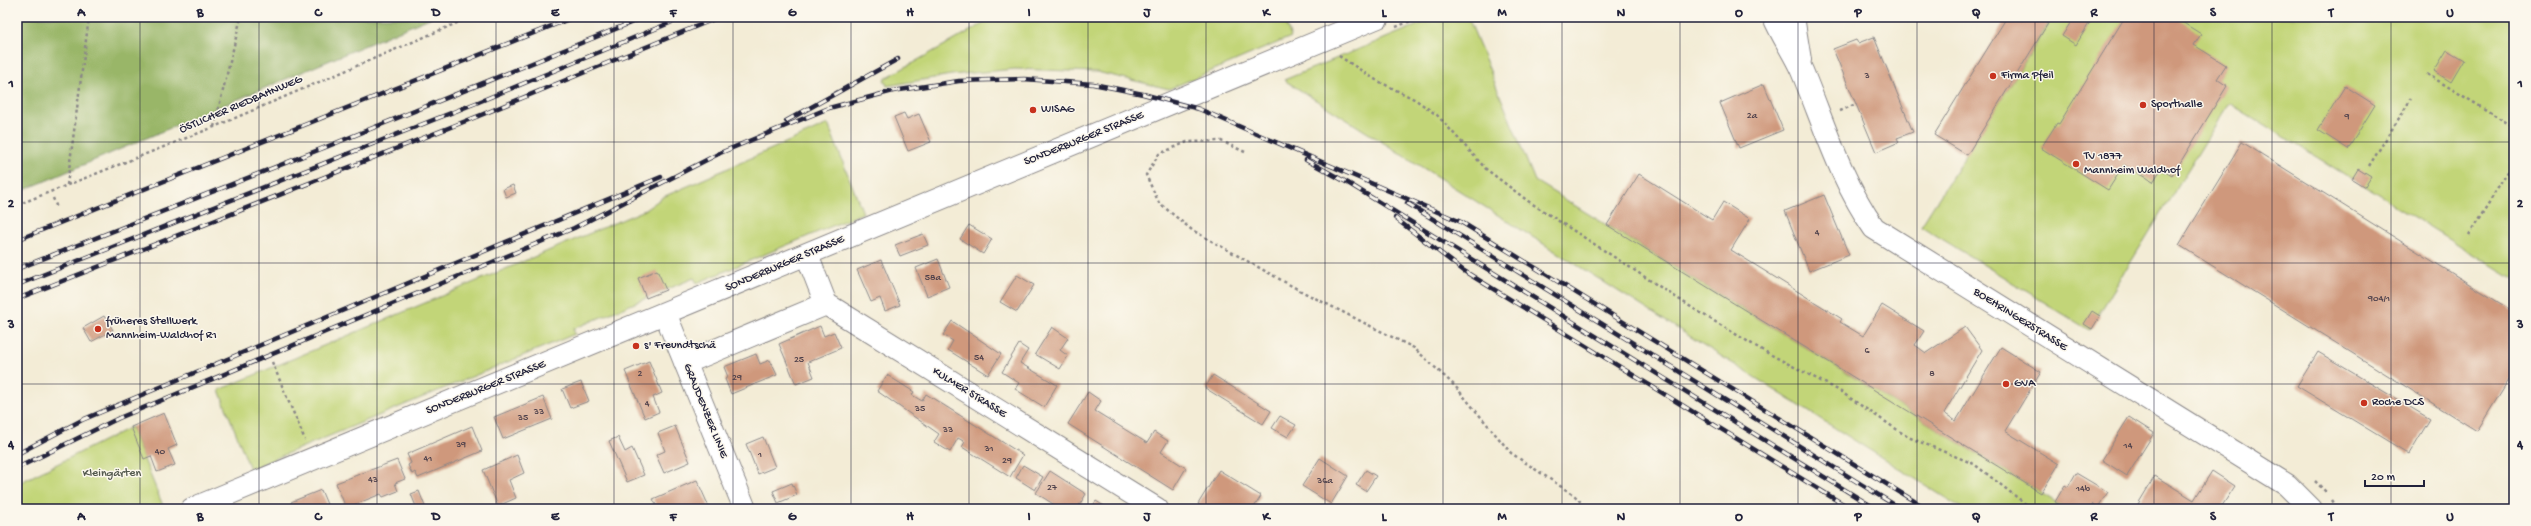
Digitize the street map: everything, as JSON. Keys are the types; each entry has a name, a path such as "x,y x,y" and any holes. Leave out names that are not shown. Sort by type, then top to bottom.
{"street":[{"name":"SONDERBURGER STRASSE","path":"199,508 312,459 1378,17"},
{"name":"BOEHRINGERSTRASSE","path":"1774,17 1784,40 1801,69 1856,203 1874,228 2287,485 2310,509"},
{"name":"BOEHRINGERSTRASSE","path":"1793,17 1801,69"},
{"path":"686,363 826,304 807,255"},
{"name":"KULMER STRASSE","path":"826,304 1157,509"},
{"name":"GRAUDENZER LINIE","path":"665,313 745,509"}],"path":[{"path":"67,184 89,17"},
{"path":"214,127 241,17"},
{"name":"ÖSTLICHER RIEDBAHNWEG","path":"17,205 214,127 471,17"},
{"path":"1334,53 1376,80 1416,100 1437,115 1486,169 1535,205 1694,309 1762,350 1838,390 1908,437 1974,464 2032,509"},
{"path":"2427,74 2514,127"},
{"path":"2369,166 2411,99"},
{"path":"1837,104 1842,118"},
{"path":"1840,111 1856,104"},
{"path":"1245,152 1221,141 1187,142 1159,154 1146,175 1159,203 1192,230 1299,290 1414,348 1454,386 1511,453 1575,496 1587,509"},
{"path":"2469,235 2514,162"},
{"path":"53,198 57,208"},
{"path":"272,362 312,459"},
{"path":"2313,479 2323,488 2337,509"}],"green space":[{"path":"17,17 432,17 17,193"},
{"path":"995,17 1283,17 1291,37 1169,89 1097,72 1015,69 951,75 887,86 884,79"},
{"path":"1437,17 1468,17 1535,181 2067,509 1963,509 1284,80"},
{"name":"TV 1877 Mannheim Waldhof","path":"2053,17 2514,17 2514,279 2229,103 2089,330 1921,226"},
{"path":"828,124 863,213 697,283 694,278 573,329 575,334 250,469 219,390 645,210 663,197"},
{"name":"Kleingärten","path":"131,427 163,506 155,509 17,509 17,484"}],"building":[{"name":"Firma Pfeil","path":"2007,17 2052,17 1967,155 1934,135"},
{"path":"2074,17 2093,17 2076,45 2062,36"},
{"name":"Sporthalle","path":"2125,17 2174,17 2201,34 2194,45 2226,65 2217,79 2227,86 2172,176 2161,169 2153,182 2124,165 2108,190 2041,148 2057,123 2059,124"},
{"path":"1874,37 1913,132 1897,138 1899,142 1876,152 1833,49 1856,40 1858,43"},
{"path":"2447,50 2464,60 2451,82 2434,71"},
{"path":"1764,84 1783,130 1739,148 1720,103"},
{"path":"2345,86 2375,105 2348,149 2318,130"},
{"path":"904,113 907,119 919,114 931,142 908,151 894,117"},
{"path":"2242,142 2514,312 2514,371 2477,431 2179,245"},
{"path":"2358,169 2371,177 2365,187 2352,179"},
{"path":"1639,174 1712,220 1723,202 1750,219 1731,250 1842,319 1840,322 1863,336 1882,305 1924,331 1915,345 1926,353 1965,327 1982,350 1944,413 1956,421 2001,347 2041,372 2005,431 2059,464 2041,493 1607,225"},
{"path":"513,185 516,193 506,197 503,189"},
{"path":"1824,195 1849,255 1809,271 1785,211"},
{"path":"969,225 992,239 983,254 960,239"},
{"path":"923,234 928,245 900,256 895,245"},
{"path":"938,259 949,287 927,296 916,268"},
{"path":"881,260 900,305 885,311 880,298 871,302 857,270"},
{"path":"657,270 666,290 646,298 638,278"},
{"path":"1017,275 1034,285 1017,312 1000,302"},
{"path":"2092,311 2100,316 2092,329 2084,324"},
{"name":"früheres Stellwerk Mannheim-Waldhof R1","path":"104,316 113,330 91,342 83,328"},
{"path":"952,321 1001,354 988,375 948,350 953,341 943,335"},
{"path":"820,326 824,336 834,332 841,348 808,362 814,377 796,384 779,344"},
{"path":"1052,327 1068,338 1060,350 1068,356 1060,369 1035,354"},
{"path":"1019,344 1028,350 1020,363 1057,385 1044,407 1015,389 1019,383 1002,372"},
{"name":"Roche DCS","path":"2318,352 2430,419 2409,454 2297,386"},
{"path":"756,354 760,364 770,360 777,375 731,394 725,379 728,377 724,367"},
{"path":"649,361 662,393 653,397 659,412 645,418 625,371"},
{"path":"887,375 914,392 912,395 922,401 926,394 1023,455 1010,477 962,447 965,442 958,438 950,452 934,442 939,434 877,391"},
{"path":"1213,375 1271,411 1263,424 1205,388"},
{"path":"581,382 589,401 570,408 562,389"},
{"path":"1088,392 1101,401 1095,411 1147,443 1154,432 1168,441 1161,452 1186,468 1173,490 1068,424"},
{"path":"543,397 552,419 503,439 494,417"},
{"path":"164,413 177,445 168,449 175,465 157,472 151,456 144,459 131,427"},
{"path":"1280,416 1296,425 1288,437 1272,428"},
{"path":"2129,417 2154,433 2127,476 2102,460"},
{"path":"472,426 482,451 418,478 415,472 412,474 408,465 411,463 407,454"},
{"path":"675,426 690,462 664,473 656,455 665,451 658,433"},
{"path":"618,437 625,452 632,448 644,475 627,482 609,441"},
{"path":"763,437 775,467 758,474 746,444"},
{"path":"517,455 524,473 509,480 516,498 498,506 483,470"},
{"path":"1320,458 1348,476 1331,504 1302,486"},
{"path":"397,460 405,479 395,483 398,491 383,497 381,494 346,508 336,483"},
{"path":"1023,465 1043,477 1035,490 1016,478"},
{"path":"1219,470 1261,496 1253,509 1205,509 1198,504"},
{"path":"1366,470 1376,476 1366,491 1356,485"},
{"path":"1050,471 1086,494 1077,509 1061,509 1036,493"},
{"path":"2212,471 2235,486 2220,509 2135,509 2155,476 2194,500"},
{"path":"2076,473 2108,492 2098,507 2093,504 2090,509 2067,509 2055,502 2065,485 2068,487"},
{"path":"697,480 710,509 658,509 653,499"},
{"path":"792,483 797,495 778,503 773,491"},
{"path":"321,490 329,509 294,509 291,502"},
{"path":"419,491 426,509 417,509 411,494"},
{"path":"1096,501 1109,509 1091,509"}],"railway":[{"path":"17,240 574,17"},
{"path":"17,269 331,145 645,17"},
{"path":"17,285 476,103 684,17"},
{"path":"17,299 481,115 719,17"},
{"path":"786,121 898,59"},
{"path":"17,468 119,418 574,228 720,153 829,108 893,91 959,81 1024,79 1093,84 1143,94 1199,109 1461,222 1927,509"},
{"path":"1306,160 1348,183 1876,509"},
{"path":"17,454 82,420 661,177"},
{"path":"1407,203 1901,509"},
{"path":"1395,218 1464,271 1851,509"}],"place":[{"name":"Firma Pfeil","path":"1993,76"},
{"name":"Sporthalle","path":"2143,105"},
{"name":"WISAG","path":"1033,110"},
{"name":"TV 1877 Mannheim Waldhof","path":"2076,164"},
{"name":"früheres Stellwerk Mannheim-Waldhof R1","path":"98,329"},
{"name":"s' Freundtschä","path":"636,346"},
{"name":"GVA","path":"2006,384"},
{"name":"Roche DCS","path":"2364,403"}]}
